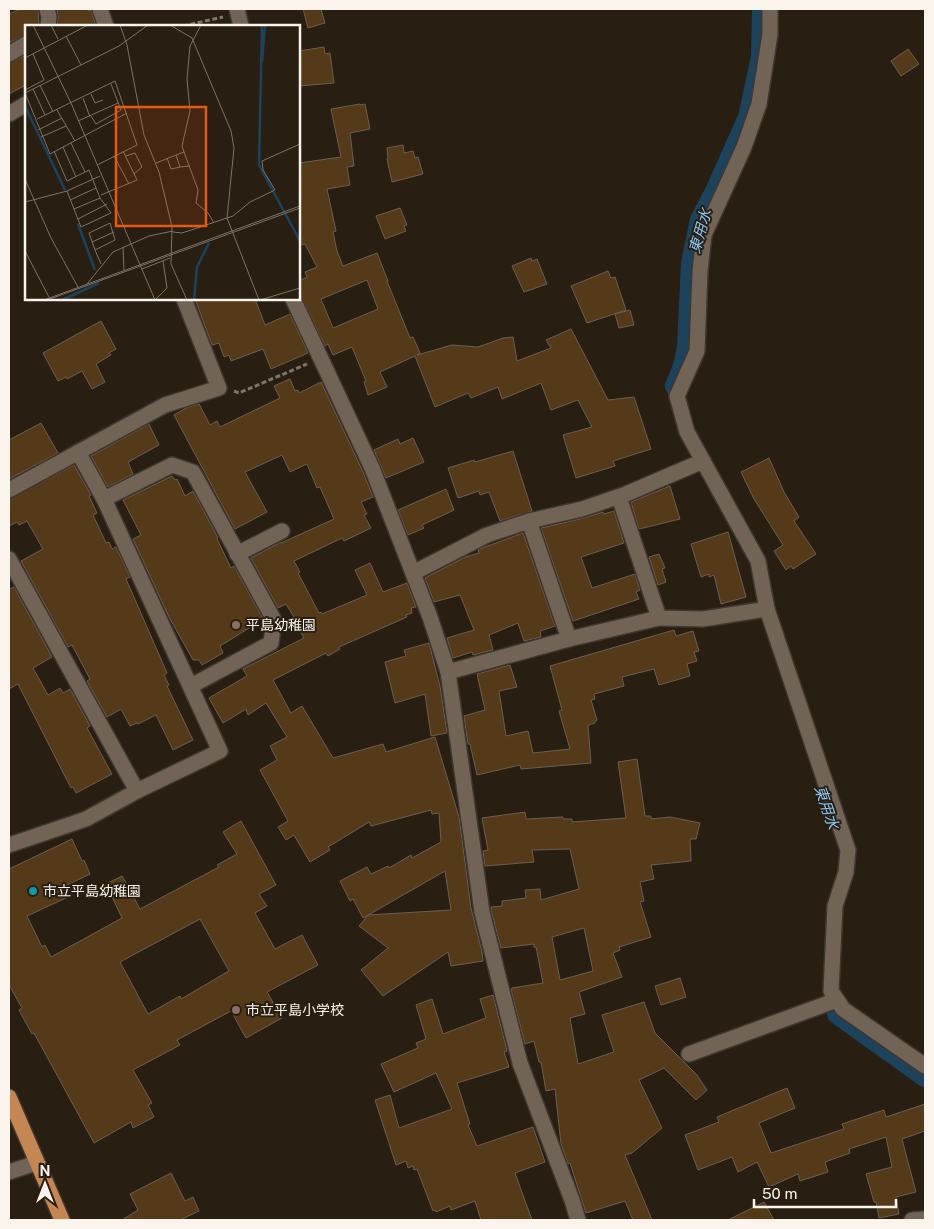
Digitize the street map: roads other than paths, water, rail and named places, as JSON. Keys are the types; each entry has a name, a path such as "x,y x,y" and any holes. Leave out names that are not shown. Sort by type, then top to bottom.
{"main road":[{"path":"9,1097 62,1220"}],"street":[{"path":"47,9 48,25"},
{"path":"100,9 106,25"},
{"path":"770,9 770,34 759,104 744,146 704,235 700,271 697,351 677,396 687,432 758,561 767,609 848,850 846,872 835,906 831,991 843,1009 925,1066"},
{"path":"9,54 25,45"},
{"path":"9,114 25,105"},
{"path":"9,490 165,405 219,388 184,300"},
{"path":"293,300 372,468 430,617 448,672 482,912 520,1063 578,1220"},
{"path":"9,845 86,819 137,791 220,751 104,499 78,452"},
{"path":"413,572 487,535 529,520 582,509 619,497 703,461"},
{"path":"104,499 172,465 193,472 274,620 271,643 191,686"},
{"path":"619,497 659,618"},
{"path":"529,520 569,639"},
{"path":"238,554 282,531"},
{"path":"9,559 137,791"},
{"path":"448,672 569,639 659,618 703,618 767,609"},
{"path":"689,1054 837,1000"},
{"path":"9,1172 36,1163"},
{"path":"912,1220 925,1219"}],"waterway":[{"name":"東用水","path":"675,386 683,366 687,347 691,263 700,220 748,117 761,57 762,9"},
{"name":"東用水","path":"837,1014 925,1077"}],"place":[{"name":"平島幼稚園","path":"236,625"},
{"name":"市立平島幼稚園","path":"33,891"},
{"name":"市立平島小学校","path":"236,1010"}]}
